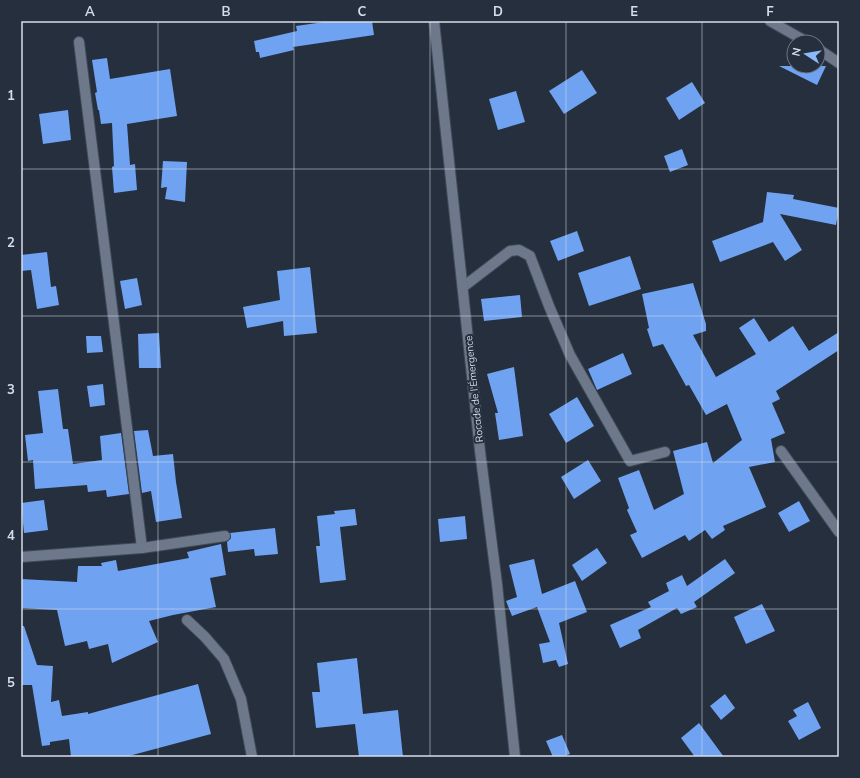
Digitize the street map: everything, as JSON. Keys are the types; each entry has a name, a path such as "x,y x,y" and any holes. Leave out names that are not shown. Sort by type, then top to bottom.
{"street":[{"name":"Rocade de l'Émergence","path":"434,21 480,450 515,757"},
{"path":"770,21 793,34"},
{"path":"79,42 142,548"},
{"path":"826,54 839,62"},
{"path":"463,287 510,250 519,250 530,256 570,355 630,461 665,452"},
{"path":"781,451 839,532"},
{"path":"21,557 142,548 224,536"},
{"path":"187,620 205,637 224,659 240,698 252,757"}],"building":[{"path":"331,21 372,21 374,35 293,47 294,50 260,58 259,52 256,52 254,41 297,31 296,26"},
{"path":"107,58 110,79 170,69 177,116 127,124 130,165 135,164 137,190 114,193 112,167 114,166 112,123 101,124 95,93 97,92 92,60"},
{"path":"779,66 786,66 786,70"},
{"path":"582,70 597,93 564,114 549,91"},
{"path":"795,74 822,74 817,85"},
{"path":"692,82 705,103 679,120 666,98"},
{"path":"516,91 525,122 498,130 489,99"},
{"path":"68,110 71,140 43,144 39,114"},
{"path":"682,149 688,165 670,172 664,156"},
{"path":"163,161 187,162 185,202 165,199 167,187 161,188"},
{"path":"767,192 794,195 793,199 839,208 836,225 780,214 802,250 785,261 773,242 720,262 712,241 763,222"},
{"path":"577,231 584,251 558,261 550,241"},
{"path":"47,252 51,287 56,286 59,305 37,309 31,270 21,271 21,255"},
{"path":"630,256 641,289 589,306 578,273"},
{"path":"310,267 317,333 284,336 283,321 247,328 243,307 280,300 277,271"},
{"path":"137,278 142,305 125,309 120,281"},
{"path":"693,283 706,324 706,331 693,335 716,377 756,354 739,328 754,318 769,342 793,326 809,351 839,332 839,350 776,391 780,399 772,403 785,433 771,439 775,462 749,467 766,507 723,526 725,530 712,539 705,530 689,541 685,535 642,558 630,535 637,532 627,510 629,508 618,478 639,470 654,510 684,494 673,451 707,442 713,463 742,440 727,404 706,415 689,385 686,386 663,344 653,347 647,329 649,328 642,294"},
{"path":"520,295 522,317 484,321 481,299"},
{"path":"159,333 161,368 139,368 138,334"},
{"path":"86,336 101,336 103,352 87,353"},
{"path":"623,353 632,374 597,390 588,369"},
{"path":"514,367 523,436 499,440 495,413 498,413 487,374"},
{"path":"103,384 105,405 90,407 87,386"},
{"path":"58,389 63,429 68,429 73,464 102,460 100,436 121,433 129,494 107,497 106,490 88,492 87,485 35,489 33,460 28,461 25,435 43,433 38,391"},
{"path":"577,397 594,426 566,443 549,414"},
{"path":"148,430 153,456 173,454 182,518 156,522 151,491 142,493 134,431"},
{"path":"588,460 601,481 574,499 561,477"},
{"path":"44,500 48,530 24,533 21,503"},
{"path":"799,501 810,521 789,532 778,513"},
{"path":"355,509 357,525 340,527 346,580 320,583 316,546 320,546 317,516 335,514 334,511"},
{"path":"465,516 467,539 440,542 438,519"},
{"path":"275,528 278,554 255,556 254,549 228,552 227,542 231,538 230,533"},
{"path":"221,544 226,575 210,578 216,607 149,621 158,642 112,663 108,644 89,649 87,641 65,646 57,610 21,608 21,579 77,582 78,566 102,566 101,563 116,560 118,571 189,558 187,552"},
{"path":"597,548 607,563 582,581 572,565"},
{"path":"534,559 542,594 575,581 587,612 559,623 568,664 559,667 556,660 543,663 539,644 550,642 537,607 512,616 506,601 517,597 509,565"},
{"path":"725,559 735,573 694,602 697,607 681,614 677,608 638,630 641,638 620,648 610,625 651,607 648,602 669,591 666,583 682,575 687,586"},
{"path":"762,604 775,631 746,644 734,617"},
{"path":"21,626 24,626 37,665 53,666 51,702 59,700 62,716 88,712 88,714 198,684 211,734 125,757 71,757 69,739 50,742 50,745 42,746 32,685 21,685"},
{"path":"357,658 363,714 398,710 403,757 359,757 355,724 316,728 312,692 320,692 317,663"},
{"path":"725,694 735,708 721,720 710,706"},
{"path":"808,702 821,728 799,740 788,721 797,716 793,710"},
{"path":"699,723 724,757 695,757 681,738"},
{"path":"562,735 570,754 561,757 553,757 546,741"}]}
